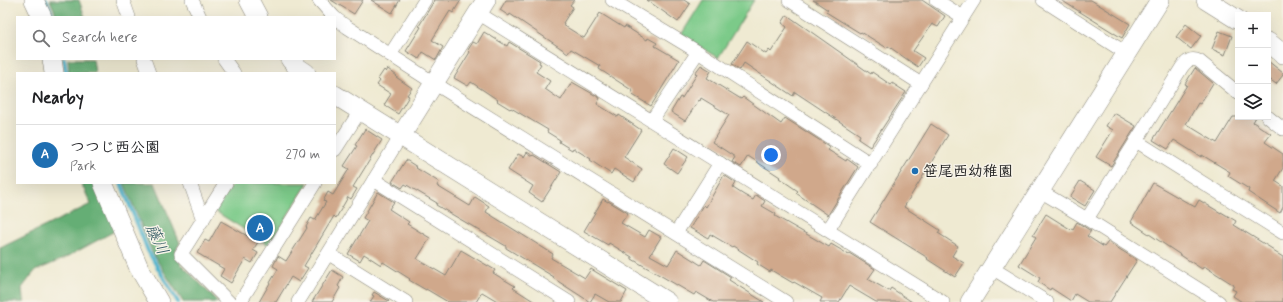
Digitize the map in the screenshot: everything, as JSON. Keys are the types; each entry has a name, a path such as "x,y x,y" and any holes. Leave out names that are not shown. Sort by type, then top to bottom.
{"street":[{"path":"34,0 42,16"},
{"path":"123,0 129,16"},
{"path":"192,0 200,16"},
{"path":"249,0 257,16"},
{"path":"319,0 334,16"},
{"path":"390,56 425,0"},
{"path":"612,0 698,52 871,164"},
{"path":"789,0 921,84"},
{"path":"936,0 963,17"},
{"path":"828,230 974,0"},
{"path":"1043,0 1126,53"},
{"path":"970,302 1160,0"},
{"path":"1206,0 1235,18"},
{"path":"298,302 482,6 652,120 943,302"},
{"path":"336,18 347,28 390,56 786,302"},
{"path":"1271,44 1283,54"},
{"path":"652,120 698,52"},
{"path":"1087,219 1186,62 1190,59 1199,61 1235,91"},
{"path":"52,60 54,72"},
{"path":"144,60 149,72"},
{"path":"225,60 233,72"},
{"path":"336,96 667,302"},
{"path":"336,148 360,110"},
{"path":"1271,119 1283,129"},
{"path":"1136,141 1283,233"},
{"path":"676,233 720,163"},
{"path":"374,180 569,302"},
{"path":"103,184 139,268 159,302"},
{"path":"190,184 203,220"},
{"path":"225,184 181,254 229,302"},
{"path":"240,302 314,184"},
{"path":"1040,191 1219,302"},
{"path":"328,254 406,302"},
{"path":"992,268 1047,302"}],"green space":[{"path":"50,0 79,0 85,16 57,16"},
{"path":"703,0 754,0 718,58 681,35"},
{"path":"68,60 93,60 95,72 69,72"},
{"path":"81,184 98,184 116,228 113,232 63,259 35,271 22,288 23,299 25,302 0,302 0,248 91,204"},
{"path":"124,184 155,184 180,243 175,252 180,263 218,302 183,302 153,254"},
{"path":"232,184 307,184 269,245 215,211"}],"building":[{"path":"331,0 363,0 354,14"},
{"path":"371,0 400,0 392,13"},
{"path":"433,0 461,0 453,13 450,11 432,40 443,47 436,60 423,52 419,59 406,51 421,27 419,26 434,1"},
{"path":"506,0 574,0 570,5 573,7 563,25 584,38 600,13 624,28 625,26 647,40 648,38 657,43 655,46 679,60 651,106 631,94 633,91 599,69 600,66 571,49 568,53 510,14 509,16 500,10"},
{"path":"647,0 684,0 690,4 678,22"},
{"path":"813,0 922,0 945,16 938,27 932,24 913,51 924,58 918,67 888,46 887,48 826,12 828,10"},
{"path":"1061,0 1091,0 1130,24 1122,38"},
{"path":"787,15 871,74 872,72 891,85 892,83 906,92 870,147 858,139 860,135 795,92 793,96 744,63 740,70 732,64 747,41 766,54 769,50 771,52 787,27 782,23"},
{"path":"1186,24 1201,36 1191,49 1176,37"},
{"path":"1219,31 1232,36 1225,55 1212,49"},
{"path":"484,32 507,46 509,42 540,61 539,63 541,64 536,72 550,81 545,89 561,100 572,82 600,98 597,104 618,117 619,115 641,130 624,157 642,169 634,182 614,169 611,174 590,160 591,159 573,148 572,150 559,142 560,140 547,132 548,130 497,101 498,100 471,82 468,86 454,78 470,52 468,50 473,42 477,44"},
{"path":"1271,63 1283,73 1276,84 1271,80"},
{"path":"701,65 711,71 707,78 741,99 743,97 781,124 785,118 830,147 828,150 846,161 847,159 858,167 828,215 796,193 798,191 779,178 780,177 748,156 741,167 732,162 735,157 712,142 729,115 701,98 685,121 671,112 680,97 682,98 697,74 695,73"},
{"path":"1195,68 1213,83 1200,104 1198,103 1186,124 1217,143 1233,117 1235,117 1235,120 1254,120 1253,122 1271,134 1265,142 1283,154 1283,168 1275,181 1283,186 1283,207 1280,213 1248,192 1249,189 1228,176 1230,172 1202,155 1201,157 1174,140 1168,149 1153,140 1187,85 1185,84"},
{"path":"388,69 397,76 396,77 412,88 398,114 384,105 391,94 377,85 380,81 378,79 384,70 386,72"},
{"path":"1114,113 1136,126 1111,166 1096,157 1113,130 1106,126"},
{"path":"931,124 948,135 904,207 940,230 938,233 958,246 952,256 964,263 955,277 927,259 928,258 870,222"},
{"path":"365,129 382,140 353,187 357,189 351,199 348,197 336,218 334,216 304,266 308,268 299,282 291,277 276,302 259,302 278,269 273,266 278,256 286,261 307,228 306,227 311,218 315,220 326,202 323,201 328,192 333,195 349,169 344,166 357,146 355,145"},
{"path":"674,148 688,157 677,173 664,164"},
{"path":"527,152 561,172 542,202 529,193 533,186 508,170 518,154 524,157"},
{"path":"406,160 439,182 437,186 470,206 475,197 489,206 486,212 553,254 551,258 585,278 591,269 627,291 621,302 609,302 595,294 590,302 553,278 554,277 506,248 506,246 436,205 437,203 405,184 402,188 392,182"},
{"path":"724,175 736,183 733,188 744,195 753,200 756,195 765,201 762,206 776,214 775,216 829,247 831,244 875,269 868,279 889,291 891,288 912,302 876,302 849,286 839,302 820,302 822,298 771,270 770,272 757,264 758,262 733,246 732,247 710,234 708,238 690,228 704,205 706,207"},
{"path":"1080,181 1095,190 1085,206 1070,197"},
{"path":"1153,183 1195,207 1199,200 1221,212 1236,221 1234,225 1283,257 1283,302 1242,302 1233,296 1236,291 1232,289 1234,285 1204,266 1202,269 1131,222"},
{"path":"378,192 394,202 389,209 409,222 407,224 430,238 417,259 446,276 461,250 495,270 493,273 515,286 513,288 535,302 499,302 482,292 476,302 448,302 409,280 410,279 383,262 381,265 364,254 360,261 348,254 368,221 363,218"},
{"path":"603,199 628,213 621,223 645,237 649,230 661,237 650,255 668,265 677,250 701,265 704,260 731,277 729,280 764,302 713,302 696,292 694,295 632,259 632,257 609,243 608,245 584,231"},
{"path":"1046,214 1070,229 1073,229 1077,222 1091,231 1087,236 1104,247 1108,242 1137,260 1110,302 1088,302 1075,294 1071,301 1051,288 1050,290 1038,282 1040,278 1019,265 1036,237 1033,235"},
{"path":"221,221 258,242 253,250 258,253 252,263 245,259 231,283 220,276 224,269 197,253 205,240 209,242"},
{"path":"332,270 343,277 338,286 340,288 332,302 312,302"},
{"path":"374,292 389,301 370,302 374,296 372,295"}],"waterway":[{"name":"藤川","path":"46,0 53,16"},
{"name":"藤川","path":"64,60 66,72"},
{"name":"藤川","path":"121,184 148,251 178,302"}],"place":[{"name":"笹尾西幼稚園","path":"915,171"},
{"name":"つつじ西公園","path":"260,228"}]}
